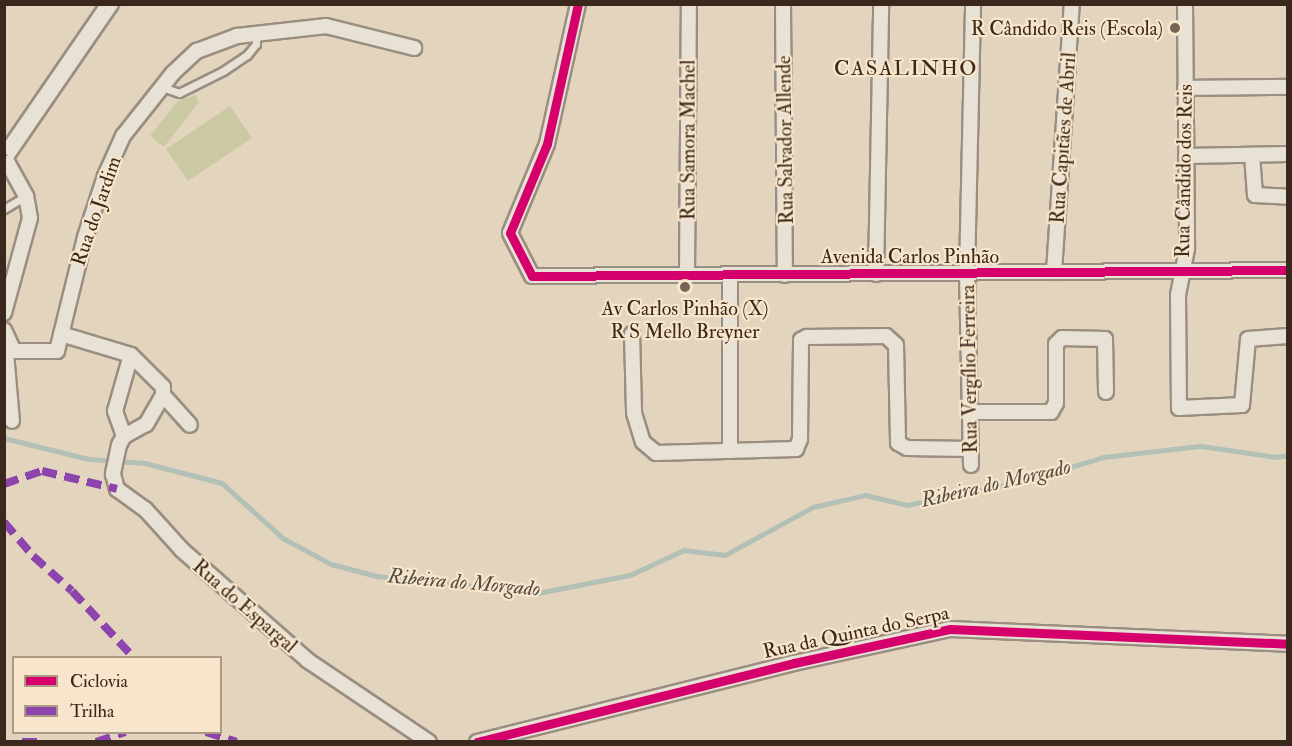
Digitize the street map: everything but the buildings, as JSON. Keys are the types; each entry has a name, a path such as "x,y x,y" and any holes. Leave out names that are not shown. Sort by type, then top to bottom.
{"street":[{"path":"4,314 30,223 26,196 5,158 110,4"},
{"name":"Avenida Carlos Pinhão","path":"578,4 548,144 510,233 534,277 1287,270"},
{"name":"Rua Samora Machel","path":"687,275 689,4"},
{"name":"Rua Salvador Allende","path":"783,4 785,275"},
{"path":"876,274 881,4"},
{"name":"Rua Vergílio Ferreira","path":"971,465 968,273 973,4"},
{"name":"Rua Capitães de Abril","path":"1054,272 1072,4"},
{"name":"Rua Cândido dos Reis","path":"1185,4 1187,249 1178,295 1179,408 1242,405 1248,339 1287,336"},
{"name":"Rua do Jardim","path":"61,334 85,237 105,176 123,136 162,87 197,51 256,33 326,26 414,48"},
{"path":"1185,88 1287,87"},
{"path":"1186,156 1287,154"},
{"path":"1252,155 1255,195 1287,197"},
{"path":"730,275 730,451"},
{"path":"4,330 8,352 12,421"},
{"path":"8,352 52,354 61,334 96,342 131,355 162,384 163,395 190,425"},
{"path":"632,334 634,413 645,446 656,453 793,450 798,447 799,348 804,338 886,336 896,345 898,443 907,448 971,449"},
{"path":"971,412 1051,412 1056,403 1056,344 1062,338 1105,339 1106,392"},
{"name":"Rua do Espargal","path":"131,355 115,411 121,440 113,474 117,489 145,509 182,550 307,660 429,741"},
{"path":"121,440 143,426 163,395"},
{"name":"Rua da Quinta do Serpa","path":"477,741 794,663 950,629 1287,644"}],"lane":[{"path":"162,87 179,93 223,71 247,55 256,44 256,33"},
{"path":"4,209 26,196"}],"green space":[{"path":"196,95 199,102 164,147 150,136 178,101"},
{"path":"230,106 252,138 188,181 166,149"}],"waterway":[{"name":"Ribeira do Morgado","path":"4,438 89,459 145,463 222,483 283,538 331,564 377,576 538,593 630,575 684,550 725,555 813,507 866,495 907,505 1024,481 1104,457 1201,446 1276,457 1288,455"}],"marked path":[{"path":"4,484 42,471 117,489"},
{"path":"4,522 33,556 72,591 132,656"},
{"path":"96,742 119,734"},
{"path":"212,734 236,742"},
{"path":"22,742 43,742"}],"cycle path":[{"path":"578,4 547,144 510,233 532,276 1288,270"},
{"path":"477,742 794,663 950,629 1288,644"}],"place":[{"name":"R Cândido Reis (Escola)","path":"1175,28"},
{"name":"Av Carlos Pinhão (X) R S Mello Breyner","path":"685,287"}],"district":[{"name":"CASALINHO","path":"906,69"}]}
